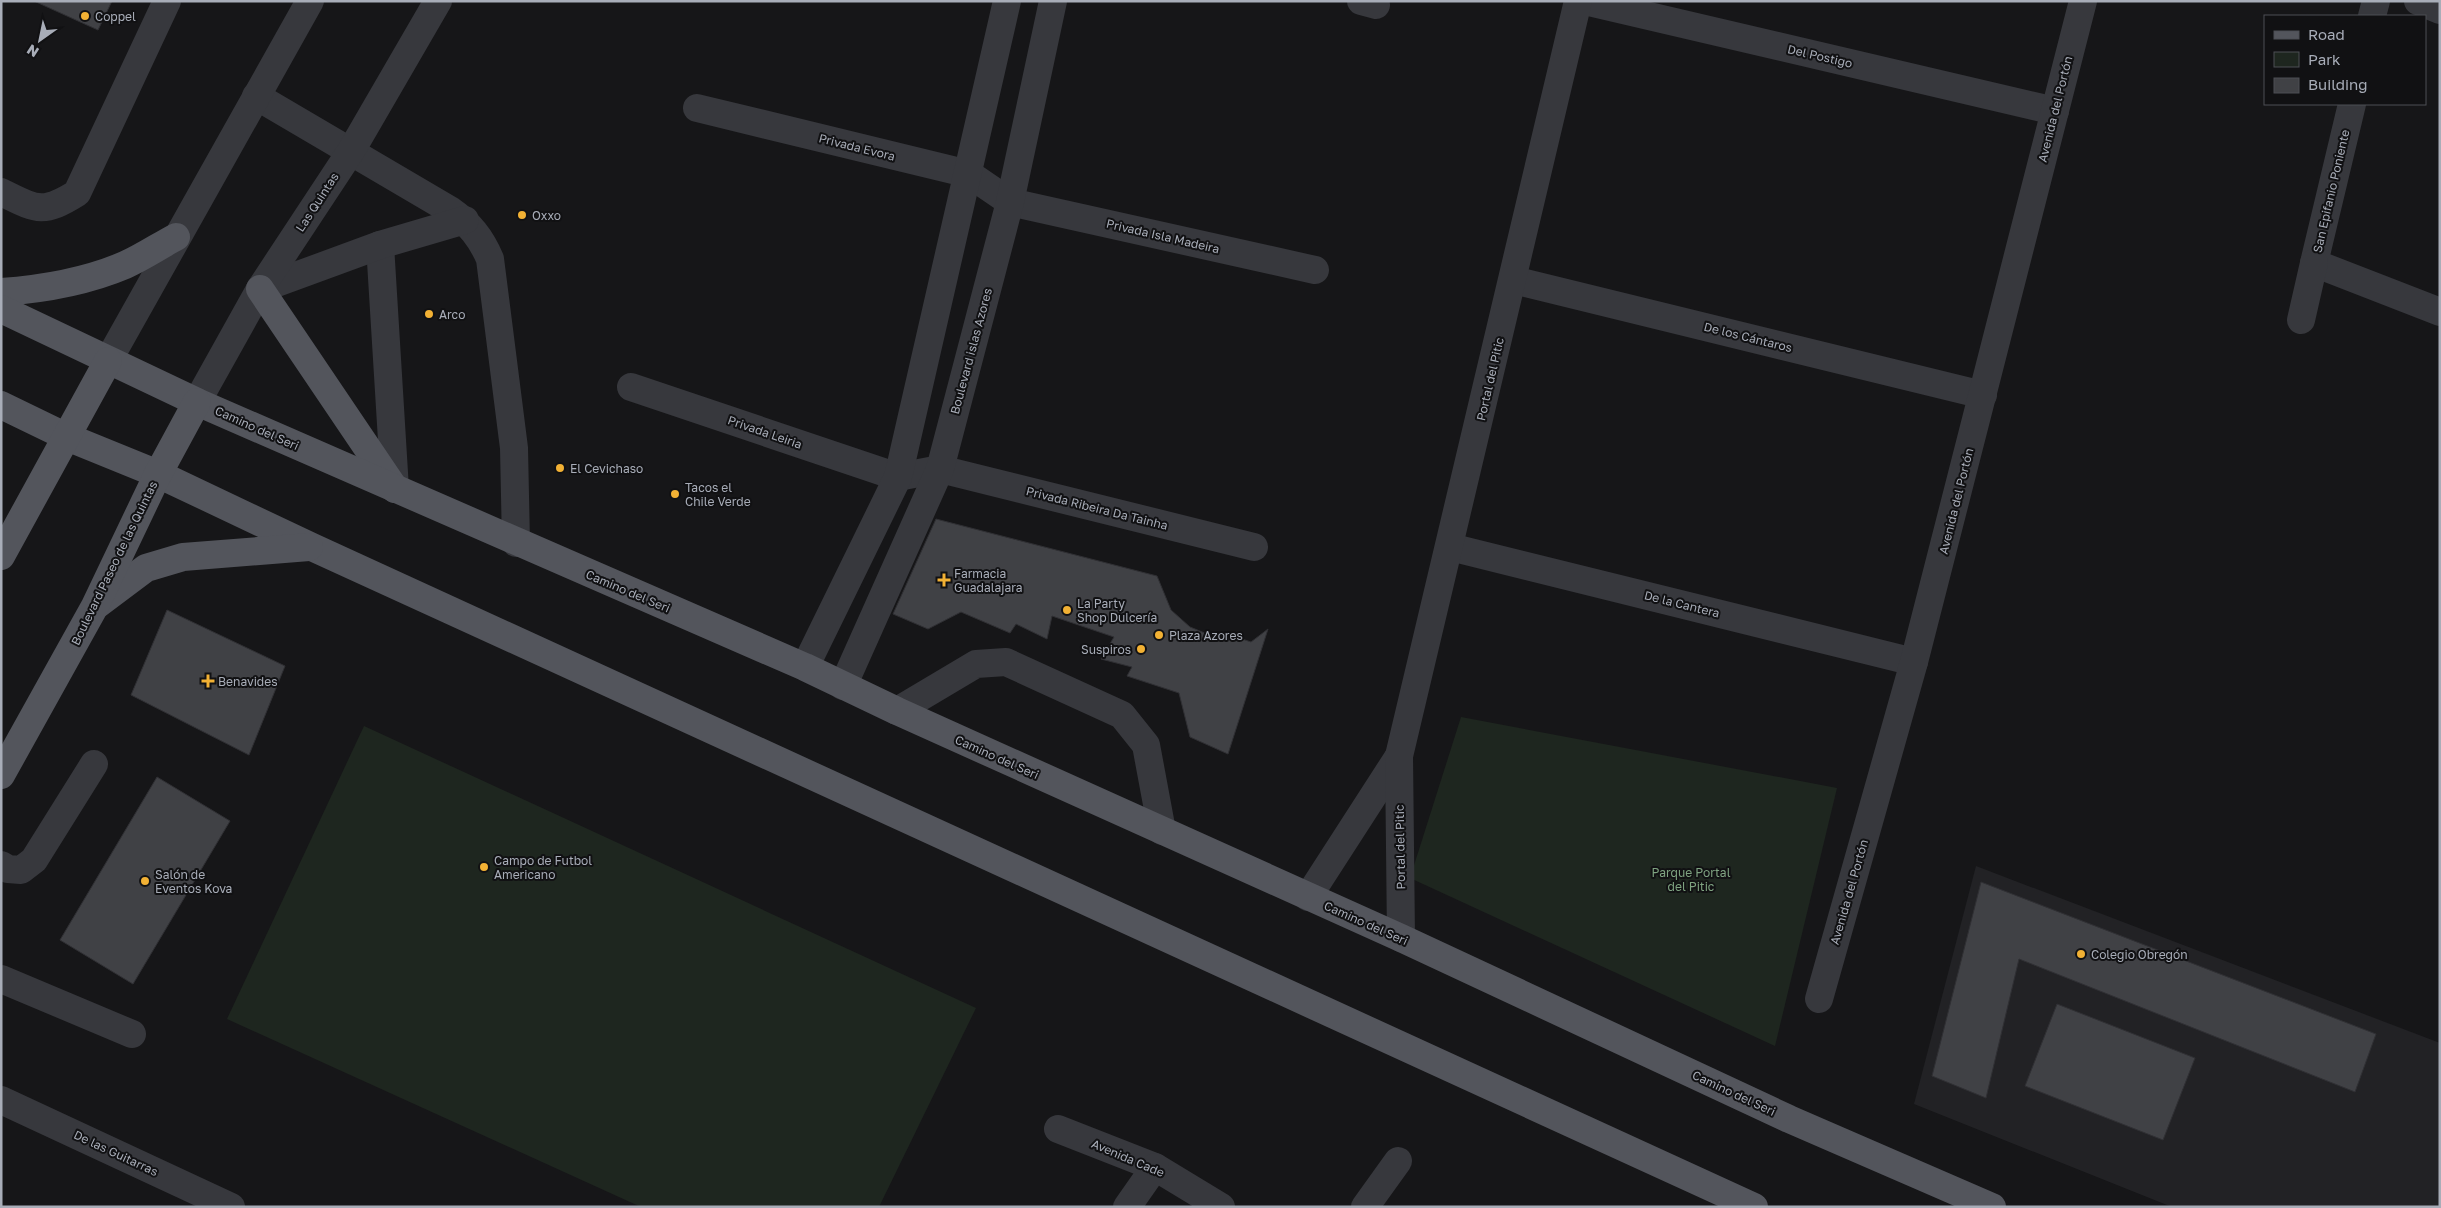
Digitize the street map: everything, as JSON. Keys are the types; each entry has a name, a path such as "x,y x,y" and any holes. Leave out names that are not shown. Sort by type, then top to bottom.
{"main road":[{"path":"1,292 38,290 68,284 126,264 176,237"},
{"path":"260,289 395,489"},
{"name":"Camino del Seri","path":"1,309 196,402 516,543 805,667 897,711 1401,938 1789,1119 1992,1207"},
{"path":"1,556 108,361"},
{"name":"Boulevard Paseo de las Quintas","path":"1,775 95,606 158,474 196,402"},
{"path":"1,405 67,437 158,474 312,547 1754,1207"},
{"path":"95,606 146,568 183,557 312,547"}],"street":[{"path":"1,192 36,209 58,205 77,193 167,1"},
{"path":"108,361 310,1"},
{"name":"Las Quintas","path":"196,402 260,289 351,151 438,1"},
{"path":"805,667 898,477 969,174 1006,1"},
{"name":"Boulevard islas Azores","path":"843,686 940,469 1010,202 1053,1"},
{"name":"Portal del Pitic","path":"1401,938 1399,756 1578,1"},
{"name":"Del Postigo","path":"1585,1 2055,111"},
{"name":"Avenida del Portón","path":"1819,999 1914,662 2083,1"},
{"path":"2372,15 2376,1"},
{"path":"2418,1 2440,10"},
{"path":"256,96 465,220 482,242 490,259 514,448 516,543"},
{"name":"San Epifanio Poniente","path":"2352,105 2314,263 2440,312"},
{"name":"Privada Evora","path":"697,108 969,174 1010,202"},
{"name":"Privada Isla Madeira","path":"1010,202 1315,270"},
{"path":"260,289 380,245 465,220"},
{"path":"380,245 395,489"},
{"path":"2301,320 2314,263"},
{"name":"De los Cántaros","path":"1513,280 1983,395"},
{"name":"Privada Leiria","path":"631,387 898,477"},
{"path":"898,477 940,469"},
{"name":"Privada Ribeira Da Tainha","path":"940,469 1254,547"},
{"name":"De la Cantera","path":"1450,547 1914,662"},
{"path":"897,711 976,664 1006,662 1015,666 1122,715 1146,745 1162,831"},
{"name":"Portal del Pitic","path":"1308,897 1399,756"},
{"path":"1,865 8,869 21,870 34,860 94,764"},
{"path":"1,979 132,1034"},
{"name":"De las Guitarras","path":"1,1100 231,1207"},
{"name":"Avenida Cade","path":"1058,1129 1155,1167 1221,1207"},
{"path":"1365,1207 1398,1161"},
{"path":"1127,1207 1155,1167"}],"shaded area":[{"name":"Colegio Obregón","path":"1976,866 2440,1043 2440,1207 2172,1207 1914,1104"}],"green space":[{"name":"Parque Portal del Pitic","path":"1461,717 1837,788 1775,1046 1410,878"},
{"name":"Campo de Futbol Americano","path":"364,726 976,1008 879,1207 641,1207 227,1019"}],"building":[{"name":"Coppel","path":"34,1 112,1 98,30"},
{"name":"Plaza Azores","path":"936,519 1157,576 1171,610 1190,627 1217,638 1221,632 1251,642 1268,629 1228,754 1190,737 1179,693 1127,676 1132,667 1101,659 1114,637 1052,616 1047,639 1016,624 1010,633 961,612 928,629 893,614"},
{"name":"Benavides","path":"167,610 285,666 249,755 131,695"},
{"name":"Salón de Eventos Kova","path":"157,777 230,821 133,984 60,940"},
{"path":"1981,882 2376,1034 2355,1092 2019,959 1986,1098 1932,1076"},
{"path":"2057,1004 2195,1058 2163,1140 2025,1086"}],"place":[{"name":"Coppel","path":"85,16"},
{"name":"Oxxo","path":"522,215"},
{"name":"Arco","path":"429,314"},
{"name":"El Cevichaso","path":"560,468"},
{"name":"Tacos el Chile Verde","path":"675,494"},
{"name":"Farmacia Guadalajara","path":"944,580"},
{"name":"La Party Shop Dulcería","path":"1067,610"},
{"name":"Plaza Azores","path":"1159,635"},
{"name":"Suspiros","path":"1141,649"},
{"name":"Benavides","path":"208,681"},
{"name":"Campo de Futbol Americano","path":"484,867"},
{"name":"Salón de Eventos Kova","path":"145,881"},
{"name":"Colegio Obregón","path":"2081,954"}]}
